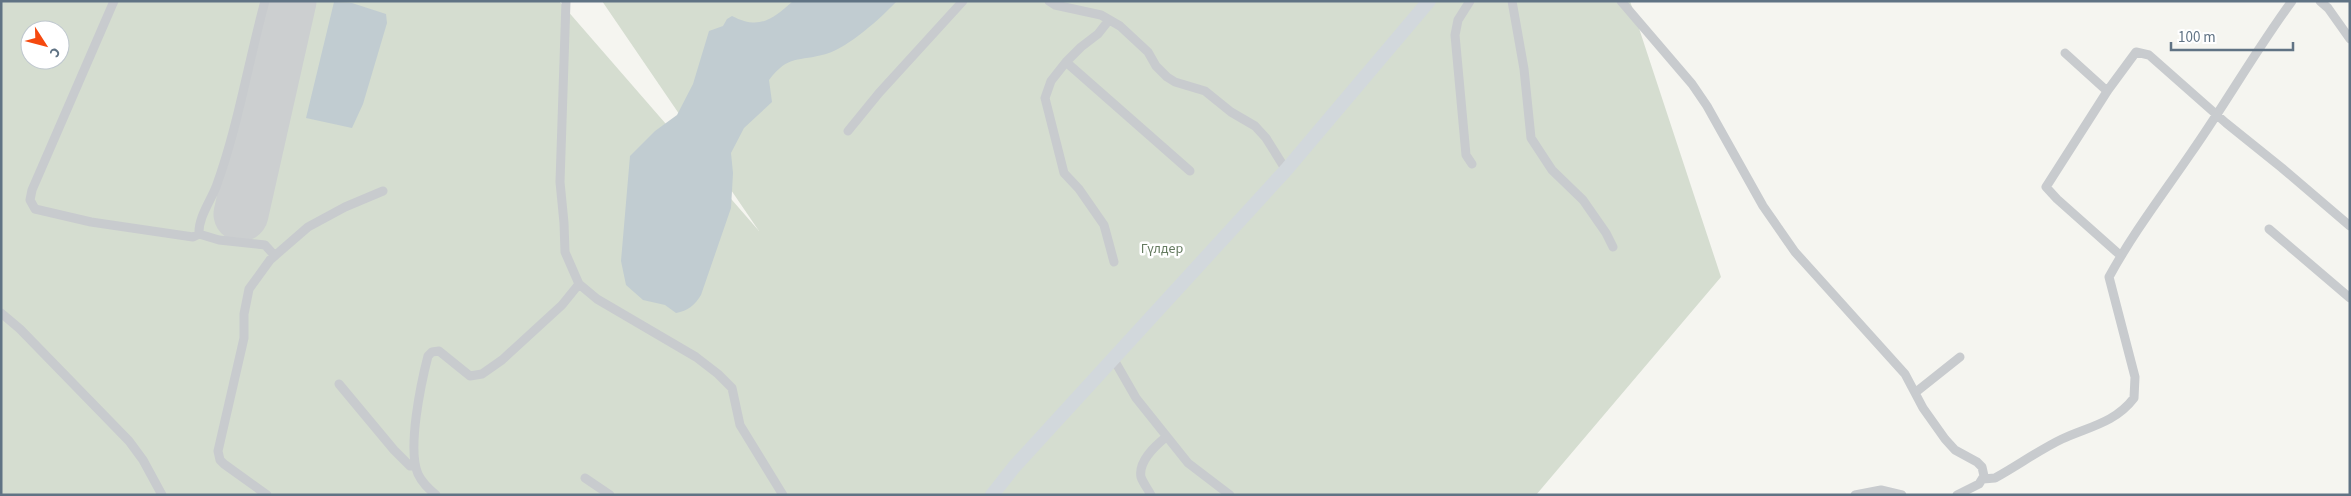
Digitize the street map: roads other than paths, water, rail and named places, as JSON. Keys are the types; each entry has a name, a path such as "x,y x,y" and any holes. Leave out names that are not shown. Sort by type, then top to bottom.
{"main road":[{"path":"992,495 1014,467 1286,170 1429,1"}],"street":[{"path":"114,1 32,190 30,200 35,209 40,212 74,219 181,236 193,237 199,234 219,240 265,245 275,256"},
{"path":"199,234 198,228 230,148 253,42 265,1"},
{"path":"566,1 560,182 565,252 578,284 598,299 696,357 732,388 740,425 783,495"},
{"path":"848,131 879,93 963,1"},
{"path":"1050,1 1055,5 1102,15 1120,26 1148,52 1156,66 1175,82 1205,91 1231,112 1256,126 1266,138 1286,170"},
{"path":"1470,1 1458,20 1455,35 1466,155 1472,164"},
{"path":"1512,1 1524,69 1531,138 1552,170 1583,200 1606,233 1613,247"},
{"path":"1622,1 1692,84 1707,106 1763,206 1796,252 1905,374 1923,408 1945,439 1955,450 1977,462 1982,467 1983,479"},
{"path":"1957,495 1976,486 1983,479 1995,478 2062,440 2102,424 2115,416 2134,398 2136,391 2134,368 2110,277 2120,255 2192,152 2268,33 2292,1"},
{"path":"2320,1 2328,8 2350,39"},
{"path":"1109,20 1098,34 1080,47 1066,62 1051,81 1045,98 1055,133 1056,148 1064,173 1079,189 1104,225 1114,262"},
{"path":"2120,255 2062,204 2046,187 2107,92 2136,52 2149,56 2350,226"},
{"path":"2065,53 2107,92"},
{"path":"1066,62 1190,171"},
{"path":"267,495 224,464 220,460 218,451 244,338 244,314 249,289 275,256 308,227 345,207 383,191"},
{"path":"2269,229 2350,298"},
{"path":"436,495 418,476 415,465 415,437 428,356 432,352 440,352 470,376 482,374 502,360 562,305 578,284"},
{"path":"1,313 20,329 129,442 143,460 162,495"},
{"path":"1916,392 1960,357"},
{"path":"1113,358 1136,398 1188,463 1230,495"},
{"path":"339,384 400,456 410,466 415,465"},
{"path":"1151,495 1141,478 1141,467 1154,448 1166,437"},
{"path":"585,478 610,495"},
{"path":"1855,495 1881,490 1902,495"}],"park label":[{"name":"Гүлдер","path":"1162,248"}]}
